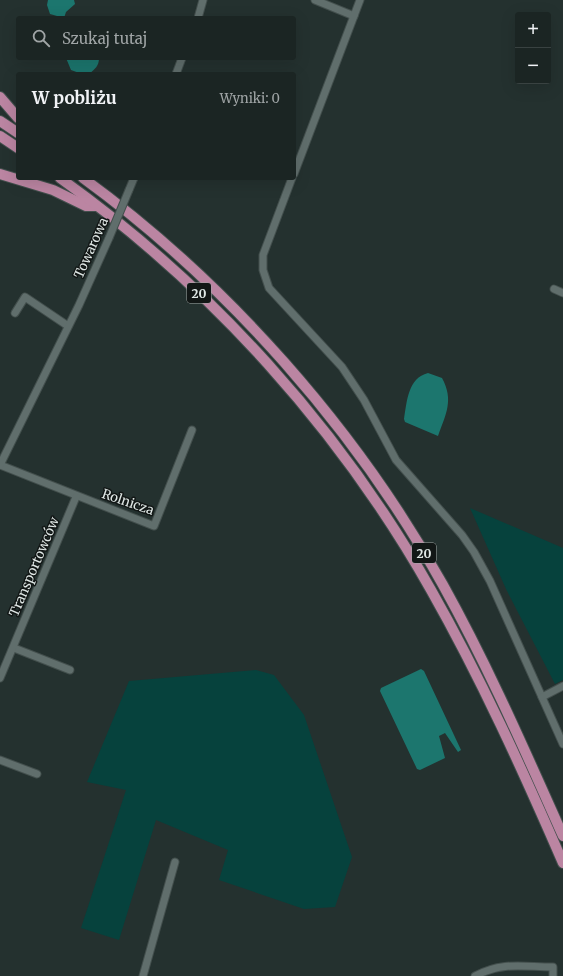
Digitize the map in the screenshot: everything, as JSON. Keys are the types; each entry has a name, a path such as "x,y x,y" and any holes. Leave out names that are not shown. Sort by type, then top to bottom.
{"main road":[{"path":"0,97 16,116"},
{"path":"0,121 16,132"},
{"path":"0,136 16,147"},
{"path":"0,174 16,179"},
{"path":"20,180 53,190 86,206 96,206"},
{"name":"20","path":"63,180 147,246 220,314 262,358 317,422 370,494 431,590 464,650 506,737 563,863"},
{"name":"20","path":"86,180 145,227 230,305 302,384 354,450 411,532 442,583 472,638 511,719 563,836"}],"street":[{"path":"199,16 203,0"},
{"path":"315,0 354,16"},
{"path":"296,169 360,0"},
{"path":"177,72 181,60"},
{"name":"Towarowa","path":"0,465 68,326 109,238 133,180"},
{"path":"291,180 263,255 262,270 269,288 342,367 364,400 396,460 462,535 474,552 490,581 563,744"},
{"path":"554,289 563,293"},
{"path":"15,313 25,297 68,326"},
{"name":"Rolnicza","path":"0,465 154,526 192,430"},
{"name":"Transportowców","path":"0,678 14,648 76,496"},
{"path":"14,648 70,670"},
{"path":"542,697 563,686"},
{"path":"0,760 37,774"},
{"path":"143,976 175,862"},
{"path":"475,976 490,969 513,964 554,967 553,976"}],"shaded area":[{"path":"48,0 74,0 75,4 66,12 65,16 50,14 47,5"},
{"path":"67,60 99,60 92,72 76,72 71,70"},
{"path":"428,373 442,378 448,393 448,407 438,436 405,422 404,419 412,385 421,376"},
{"path":"470,508 563,548 563,680 555,684 506,589"},
{"path":"421,669 424,671 461,750 458,752 445,733 439,736 445,758 420,770 417,769 380,691 381,688"},
{"path":"256,670 274,675 304,715 352,857 335,907 304,909 219,880 228,850 156,820 119,940 81,928 126,790 87,782 129,681"}]}
